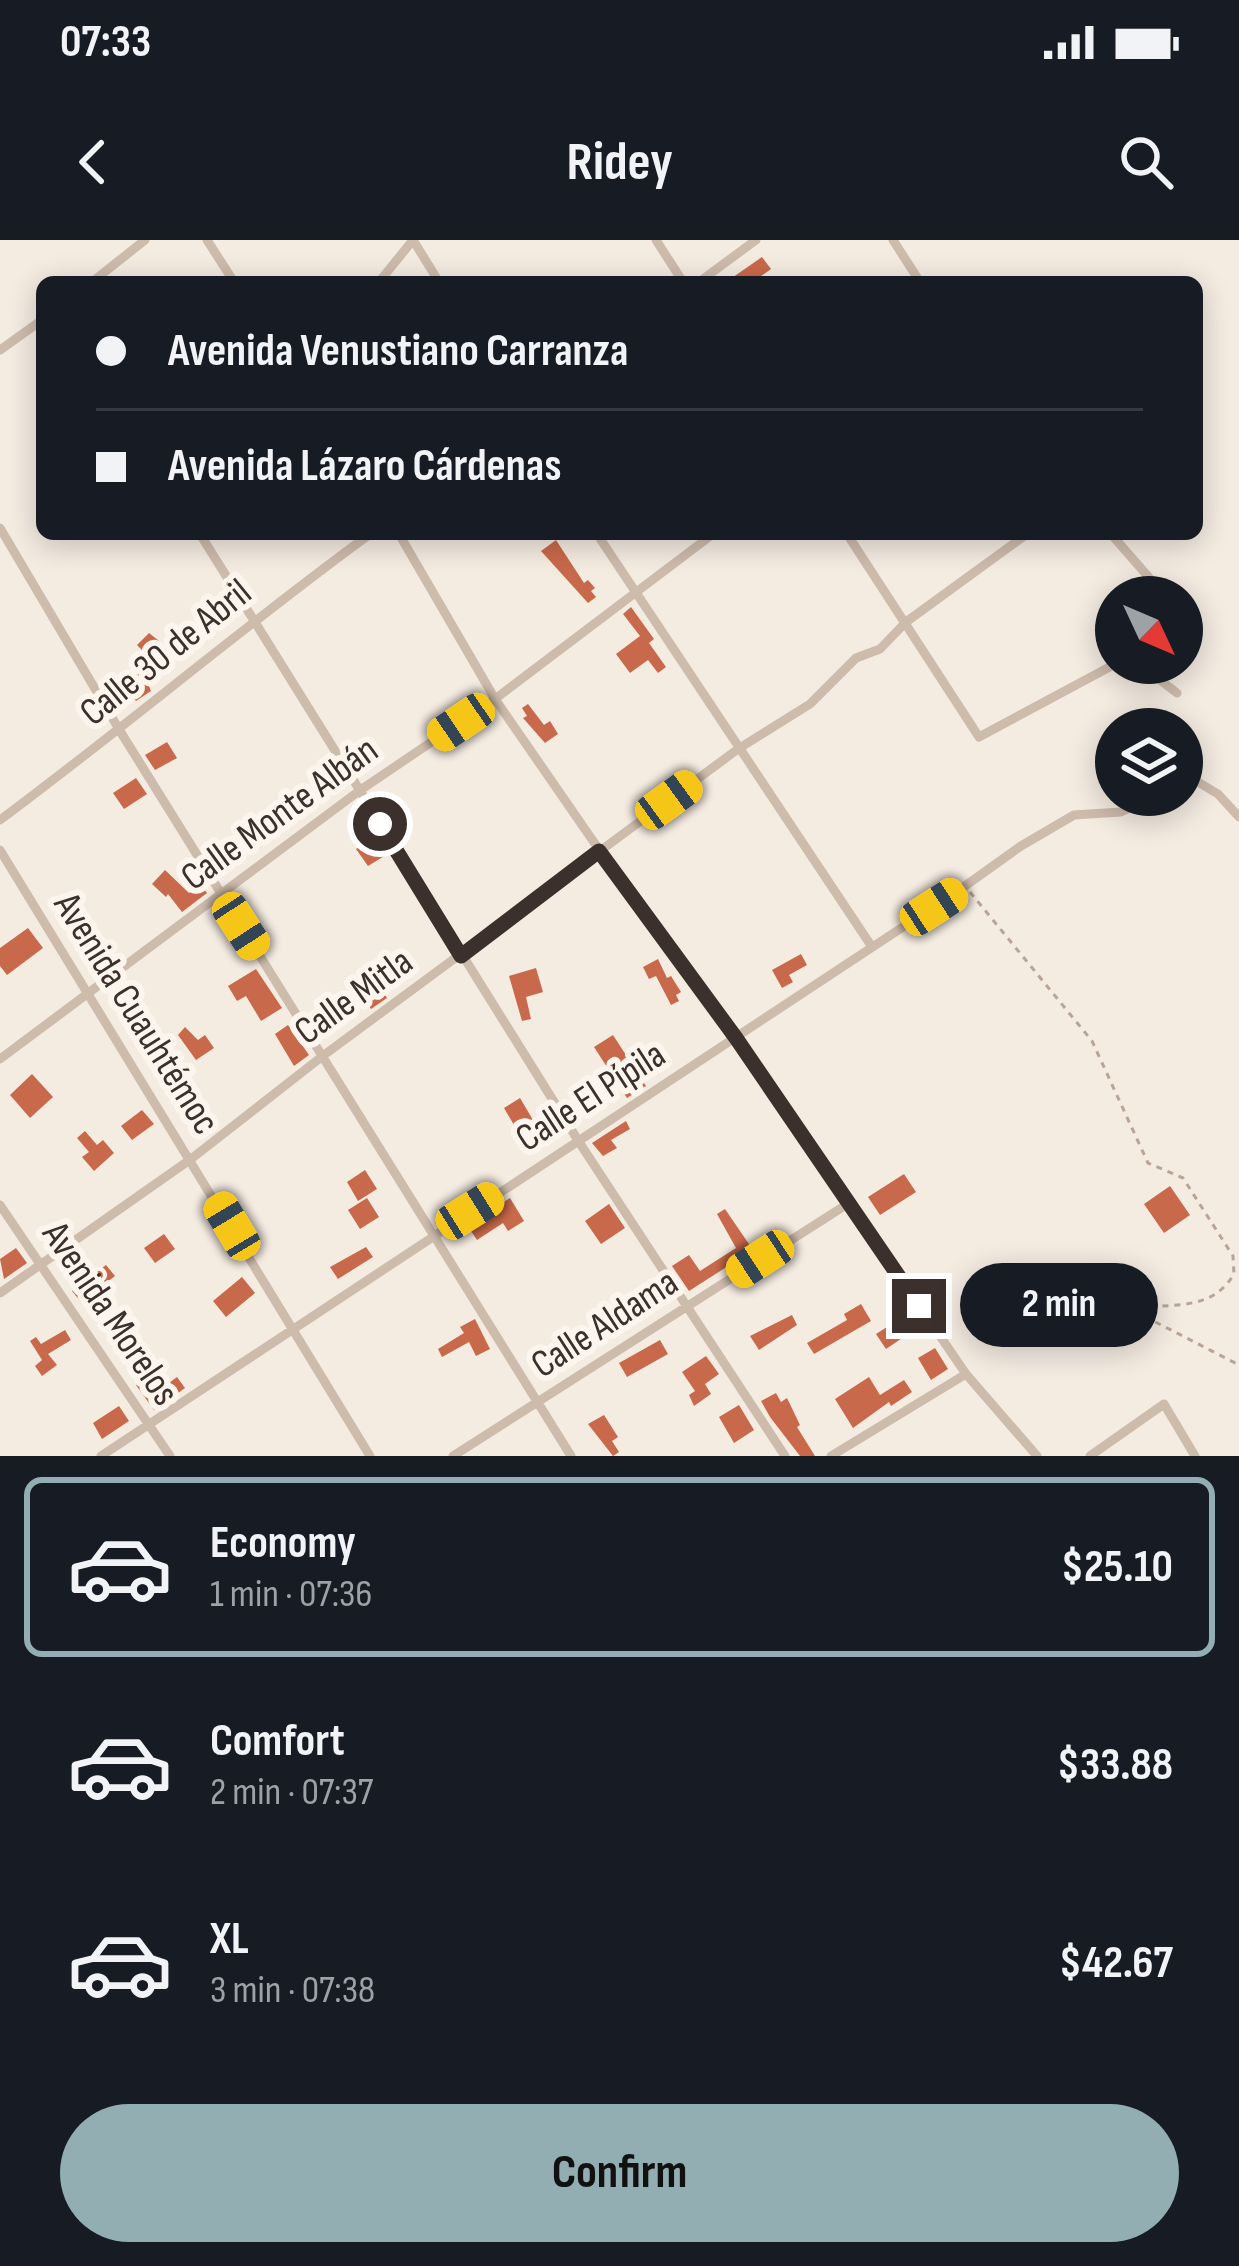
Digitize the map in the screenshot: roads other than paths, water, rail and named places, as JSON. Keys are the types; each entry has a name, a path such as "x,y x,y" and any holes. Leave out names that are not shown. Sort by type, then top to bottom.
{"street":[{"path":"100,276 145,240"},
{"path":"207,240 230,276"},
{"path":"384,276 413,240 436,276"},
{"path":"656,240 679,276"},
{"path":"707,276 756,240"},
{"path":"893,240 916,276"},
{"path":"0,350 36,324"},
{"path":"0,528 120,731 571,1456"},
{"path":"204,540 579,1142 785,1456"},
{"name":"Calle 30 de Abril","path":"0,820 362,540"},
{"path":"403,540 495,699 599,851 736,1038 966,1374 1037,1456"},
{"path":"601,540 872,947"},
{"name":"Calle Monte Albán","path":"0,1059 705,540"},
{"path":"851,540 979,737 1095,675"},
{"name":"Calle Mitla","path":"0,1293 191,1160 324,1055 738,749 810,704 856,658 880,650 906,622 1019,540"},
{"path":"1116,540 1148,576"},
{"path":"1165,684 1177,693"},
{"path":"1203,785 1239,818"},
{"name":"Calle El Pípila","path":"101,1456 1021,846 1074,815 1095,814"},
{"name":"Avenida Cuauhtémoc","path":"0,850 370,1456"},
{"name":"Calle Aldama","path":"453,1456 849,1203"},
{"name":"Avenida Morelos","path":"0,1205 170,1456"},
{"path":"831,1456 966,1374"},
{"path":"1090,1456 1165,1404 1195,1456"}]}
